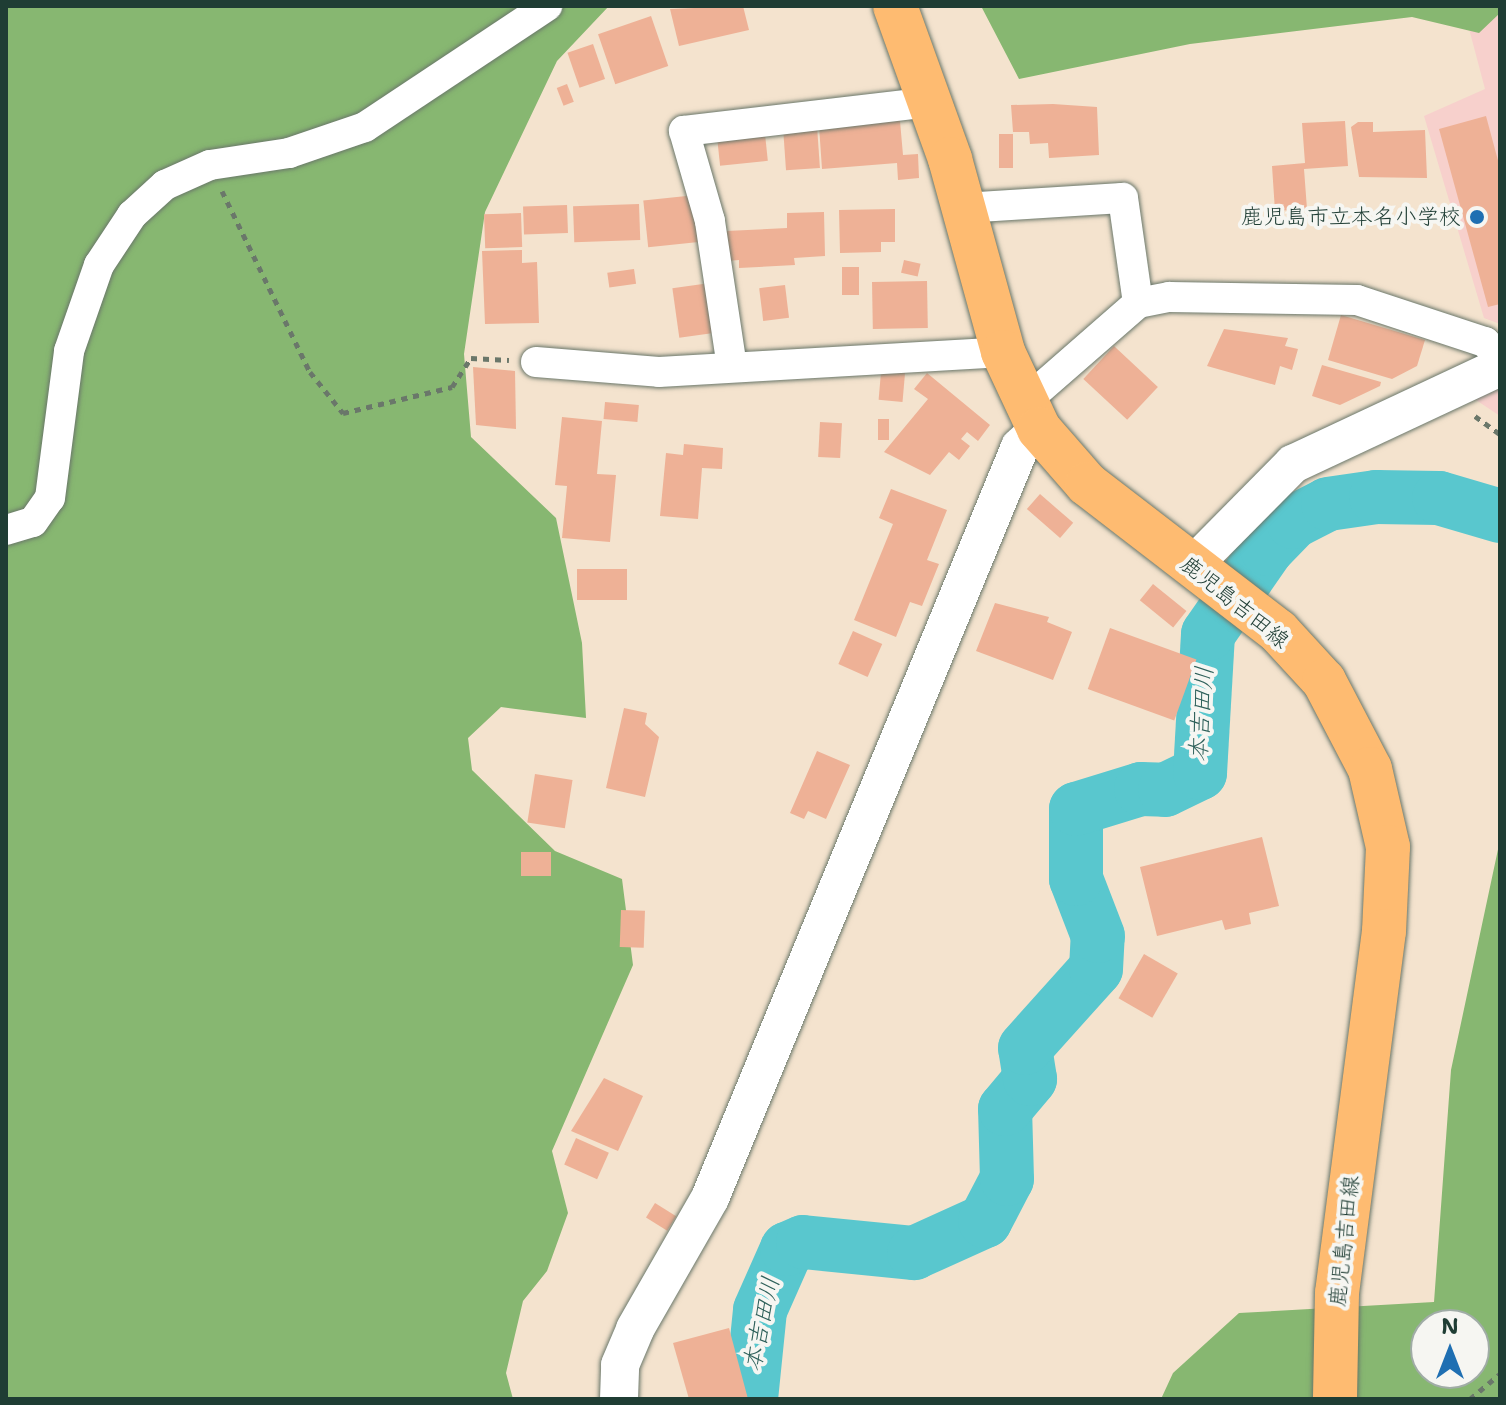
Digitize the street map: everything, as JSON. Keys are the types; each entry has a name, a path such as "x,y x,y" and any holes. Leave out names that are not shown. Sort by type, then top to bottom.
{"main road":[{"name":"鹿児島吉田線","path":"895,6 931,102 1003,352 1033,415 1087,484 1278,631 1351,724 1388,847 1337,1293 1335,1399"}],"street":[{"path":"6,530 33,522 50,498 69,351 99,265 132,215 165,185 210,165 289,153 365,127 547,6"},
{"path":"732,367 710,221 684,131 931,102"},
{"path":"962,208 1123,198 1138,303"},
{"path":"619,1399 620,1365 635,1329 710,1198 1033,415 1138,303 1348,299 1485,342 1500,358"},
{"path":"536,362 659,372 1003,352"},
{"path":"1207,576 1293,464 1500,367"}],"path":[{"path":"210,165 310,372 343,413 452,387 471,358 536,362"},
{"path":"1470,1399 1500,1374"}],"shaded area":[{"name":"鹿児島市立本名小学校","path":"1463,6 1500,6 1500,324 1484,318 1424,116 1485,89"},
{"path":"1500,382 1500,416 1470,396"}],"green space":[{"path":"6,6 609,6 557,61 485,212 464,354 471,437 556,518 582,643 586,718 501,707 468,738 472,770 555,851 622,879 633,965 552,1151 568,1213 547,1271 523,1301 506,1373 513,1399 6,1399"},
{"path":"981,6 1500,6 1500,13 1479,33 1412,17 1190,44 1019,79"},
{"path":"1500,840 1500,1399 1161,1399 1173,1373 1239,1313 1434,1302 1451,1070"}],"building":[{"path":"743,6 749,30 679,46 670,9"},
{"path":"651,16 668,66 615,84 598,34"},
{"path":"593,44 605,79 580,88 567,53"},
{"path":"567,84 574,102 564,106 557,88"},
{"path":"1011,105 1097,107 1099,155 1049,158 1048,143 1030,144 1029,132 1013,132"},
{"path":"1486,116 1500,168 1500,304 1488,307 1439,129"},
{"path":"900,121 903,155 918,154 919,178 898,180 897,163 822,169 819,126"},
{"path":"1345,121 1348,166 1304,169 1307,209 1275,211 1272,166 1305,163 1302,123"},
{"path":"1358,122 1373,122 1373,132 1425,130 1427,178 1359,177 1351,127"},
{"path":"817,126 820,168 786,170 783,128"},
{"path":"765,134 768,161 720,166 717,139"},
{"path":"999,134 1013,134 1013,168 999,168"},
{"path":"696,195 701,242 648,247 643,201"},
{"path":"639,204 640,240 574,242 573,206"},
{"path":"567,205 568,233 524,235 523,207"},
{"path":"895,209 895,242 881,242 881,252 840,253 839,210"},
{"path":"824,212 825,256 794,258 795,265 739,268 739,260 727,261 726,231 787,228 787,213"},
{"path":"521,213 522,247 485,248 484,214"},
{"path":"522,250 522,263 537,262 539,323 485,324 482,251"},
{"path":"904,260 921,264 918,276 901,273"},
{"path":"842,267 859,267 859,295 842,295"},
{"path":"634,269 636,284 609,288 607,273"},
{"path":"927,281 928,328 873,329 872,282"},
{"path":"710,283 717,333 679,338 672,288"},
{"path":"785,285 789,318 763,321 759,288"},
{"path":"1341,315 1425,340 1417,366 1392,379 1328,360"},
{"path":"1224,329 1288,338 1285,346 1298,349 1292,370 1280,366 1275,385 1207,366"},
{"path":"1114,346 1158,387 1127,420 1083,379"},
{"path":"882,361 906,363 903,402 879,400"},
{"path":"1322,365 1381,382 1380,386 1340,405 1312,396"},
{"path":"473,367 515,371 516,429 476,425"},
{"path":"927,373 990,425 978,441 967,432 961,439 970,446 959,460 949,452 930,475 884,452 928,399 914,389"},
{"path":"605,402 639,405 637,422 604,419"},
{"path":"562,417 602,421 597,474 616,475 610,542 562,538 567,486 555,485"},
{"path":"878,419 889,419 889,440 878,440"},
{"path":"820,422 842,423 840,458 818,457"},
{"path":"684,444 723,448 722,469 702,468 698,519 660,516 666,453 683,455"},
{"path":"891,489 947,510 927,560 939,564 922,606 910,602 896,637 854,620 893,524 879,518"},
{"path":"1040,494 1073,523 1060,538 1027,509"},
{"path":"577,569 627,569 627,600 577,600"},
{"path":"1153,584 1186,611 1173,627 1140,600"},
{"path":"995,603 1049,617 1047,622 1072,632 1053,680 976,651"},
{"path":"1110,628 1196,659 1174,721 1088,689"},
{"path":"853,631 882,644 868,677 838,664"},
{"path":"624,708 647,713 645,724 659,737 645,797 606,788"},
{"path":"817,751 850,765 826,819 808,811 804,819 790,813"},
{"path":"535,774 573,780 565,828 527,822"},
{"path":"1262,837 1279,906 1249,913 1251,924 1225,930 1222,920 1157,936 1140,867"},
{"path":"521,852 551,852 551,876 521,876"},
{"path":"621,910 645,911 644,948 620,947"},
{"path":"1144,954 1178,974 1152,1018 1118,998"},
{"path":"604,1078 643,1096 618,1151 571,1131"},
{"path":"576,1138 609,1153 597,1179 564,1164"},
{"path":"655,1203 676,1216 667,1231 646,1217"},
{"path":"729,1328 748,1399 689,1399 673,1343"}],"waterway":[{"name":"本吉田川","path":"751,1399 760,1310 787,1249 803,1242 914,1253 985,1221 1007,1179 1005,1109 1030,1079 1025,1048 1096,969 1098,936 1076,879 1076,809 1141,789 1165,790 1200,773 1208,634 1267,549 1293,522 1328,504 1376,497 1439,498 1500,516"}],"place":[{"name":"鹿児島市立本名小学校","path":"1477,217"}]}
